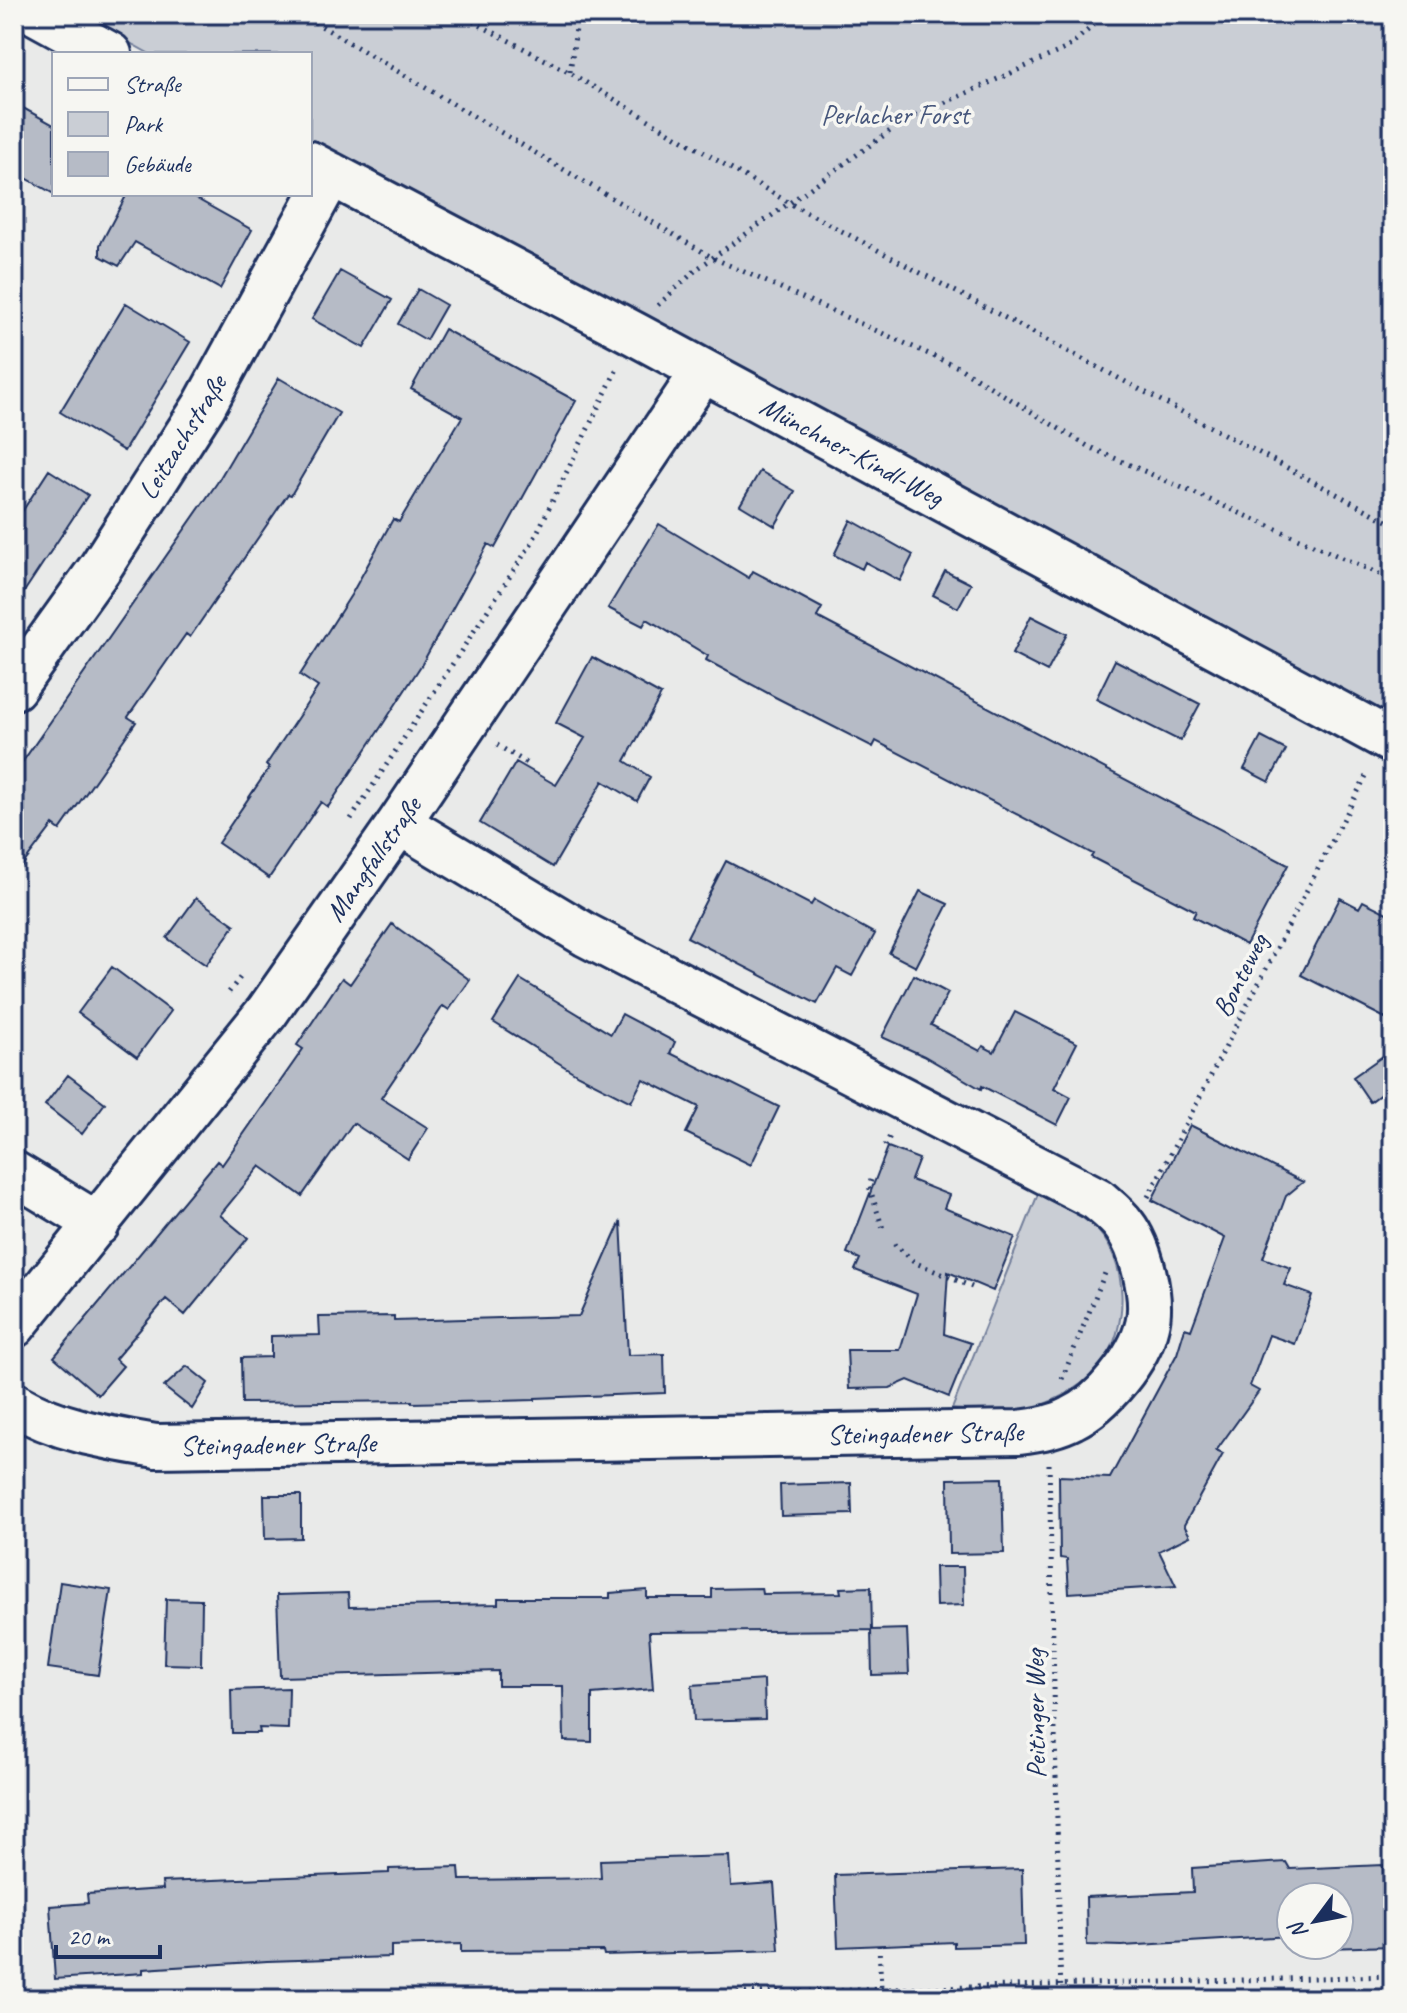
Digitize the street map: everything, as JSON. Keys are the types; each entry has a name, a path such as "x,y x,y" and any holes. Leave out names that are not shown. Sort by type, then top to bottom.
{"street":[{"path":"37,14 106,52"},
{"name":"Münchner-Kindl-Weg","path":"321,169 635,334 1389,740"},
{"name":"Leitzachstraße","path":"312,187 321,169"},
{"name":"Leitzachstraße","path":"14,688 100,568 204,406 308,196"},
{"name":"Mangfallstraße","path":"14,1326 267,1012 399,823 703,371"},
{"name":"Steingadener Straße","path":"14,1404 84,1432 156,1446 991,1433 1042,1429 1073,1418 1108,1392 1133,1356 1148,1324 1147,1285 1139,1254 1125,1225 1097,1199 586,935 399,823"},
{"path":"14,1173 98,1224"}],"path":[{"path":"301,14 713,258 958,367 1089,447 1393,580"},
{"path":"459,14 570,73 791,204 1393,524"},
{"path":"570,73 578,14"},
{"path":"346,826 533,541 635,334 666,295 904,121 1067,48 1107,14"},
{"name":"Bonteweg","path":"1042,1429 1125,1225 1141,1211 1389,740"},
{"path":"222,1002 249,965"},
{"path":"871,1180 869,1186 884,1232"},
{"path":"894,1244 916,1263 972,1287"},
{"name":"Peitinger Weg","path":"1042,1429 1049,1454 1061,1999"},
{"path":"879,1945 881,1988"},
{"path":"513,1999 1393,1976"}],"green space":[{"name":"Perlacher Forst","path":"78,14 1393,14 1393,716 554,276 312,143 312,52 146,52"},
{"path":"1038,1194 1092,1225 1114,1255 1122,1294 1117,1334 1110,1352 1088,1379 1033,1408 1010,1411 952,1409"}],"building":[{"path":"14,103 52,124 52,193 14,171"},
{"path":"126,196 192,196 252,230 220,289 135,242 119,266 100,256 100,245"},
{"path":"340,271 392,300 364,348 312,319"},
{"path":"418,289 446,305 426,340 398,324"},
{"path":"126,303 190,342 124,451 60,412"},
{"path":"444,329 576,401 495,548 488,544 422,664 328,807 321,802 269,878 218,843 269,768 266,765 318,687 300,675 351,595 393,519 399,522 462,417 411,389"},
{"path":"279,378 339,413 291,495 288,494 190,637 186,634 128,717 136,722 60,830 53,825 14,876 14,774 217,483"},
{"path":"49,470 88,495 14,607 14,524"},
{"path":"760,471 795,491 775,526 740,505"},
{"path":"851,520 913,555 900,581 865,562 862,569 834,555"},
{"path":"659,524 749,578 753,571 822,608 817,617 1288,865 1246,945 1193,917 1196,911 1091,857 1093,854 876,741 873,747 775,697 706,660 708,656 647,619 643,626 608,608"},
{"path":"945,571 971,584 958,608 933,595"},
{"path":"1031,616 1067,634 1047,672 1012,654"},
{"path":"592,657 661,695 625,761 650,777 637,801 603,781 553,867 480,823 516,762 556,785 585,738 556,723"},
{"path":"1115,660 1200,704 1180,741 1096,699"},
{"path":"1261,737 1286,750 1269,782 1244,769"},
{"path":"726,861 811,905 814,900 875,934 852,976 837,968 817,1004 687,937"},
{"path":"920,891 948,904 916,967 889,953"},
{"path":"196,898 235,925 206,965 167,938"},
{"path":"1340,898 1359,908 1363,901 1393,916 1393,1022 1301,975"},
{"path":"392,924 470,980 449,1010 443,1006 381,1098 428,1128 408,1159 353,1123 302,1196 260,1166 220,1215 248,1238 185,1315 166,1299 115,1359 123,1366 98,1395 54,1357 217,1161 222,1165 303,1049 297,1045 342,978 350,984"},
{"path":"112,967 171,1011 137,1057 78,1013"},
{"path":"914,975 948,993 931,1025 980,1051 983,1046 994,1052 1015,1012 1077,1043 1054,1088 1071,1097 1057,1125 882,1037"},
{"path":"520,979 611,1034 622,1014 675,1042 670,1053 779,1107 751,1165 686,1133 699,1107 643,1079 631,1102 578,1075 493,1022"},
{"path":"1393,1049 1393,1085 1370,1102 1353,1077"},
{"path":"68,1075 105,1103 82,1134 45,1105"},
{"path":"1190,1125 1303,1182 1286,1196 1263,1258 1291,1268 1284,1285 1312,1295 1295,1344 1269,1335 1250,1386 1259,1391 1216,1451 1223,1454 1184,1525 1190,1536 1159,1551 1176,1586 1069,1593 1067,1559 1060,1558 1059,1476 1110,1478 1177,1354 1185,1328 1191,1330 1225,1238 1152,1200"},
{"path":"888,1147 919,1159 911,1180 949,1195 944,1208 1015,1237 993,1291 948,1272 944,1334 971,1343 949,1397 908,1380 890,1388 849,1389 847,1350 900,1350 917,1294 855,1270 860,1259 847,1253"},
{"path":"621,1221 628,1355 664,1354 665,1393 412,1403 242,1403 241,1358 271,1357 271,1336 320,1335 319,1317 394,1316 394,1321 579,1316"},
{"path":"187,1366 208,1383 192,1409 164,1387"},
{"path":"1002,1478 1004,1553 949,1554 948,1479"},
{"path":"851,1483 852,1514 781,1516 780,1485"},
{"path":"264,1495 301,1495 301,1538 265,1539"},
{"path":"935,1567 963,1567 964,1605 936,1606"},
{"path":"60,1582 111,1590 98,1675 48,1668"},
{"path":"871,1587 872,1630 907,1629 909,1674 872,1675 871,1630 649,1632 653,1689 592,1694 592,1742 564,1741 563,1686 498,1686 498,1671 280,1677 277,1595 348,1593 349,1607 498,1604 498,1598 610,1598 610,1593 647,1590 647,1598 712,1598 712,1589 761,1588 762,1594 841,1593 840,1588"},
{"path":"166,1599 202,1600 201,1665 164,1664"},
{"path":"764,1680 765,1719 694,1721 692,1685"},
{"path":"289,1688 288,1729 259,1728 260,1733 232,1733 231,1690"},
{"path":"729,1856 731,1886 774,1883 779,1950 604,1955 603,1951 461,1952 461,1944 391,1946 391,1957 143,1969 143,1973 55,1979 50,1906 88,1903 87,1894 163,1889 162,1882 389,1873 389,1869 459,1867 460,1880 601,1878 600,1860"},
{"path":"1286,1862 1290,1869 1383,1865 1384,1901 1393,1901 1393,1946 1355,1947 1355,1881 1275,1881 1275,1937 1122,1946 1087,1945 1086,1897 1193,1892 1192,1868"},
{"path":"1022,1869 1024,1945 954,1947 954,1942 838,1947 835,1875"}]}
